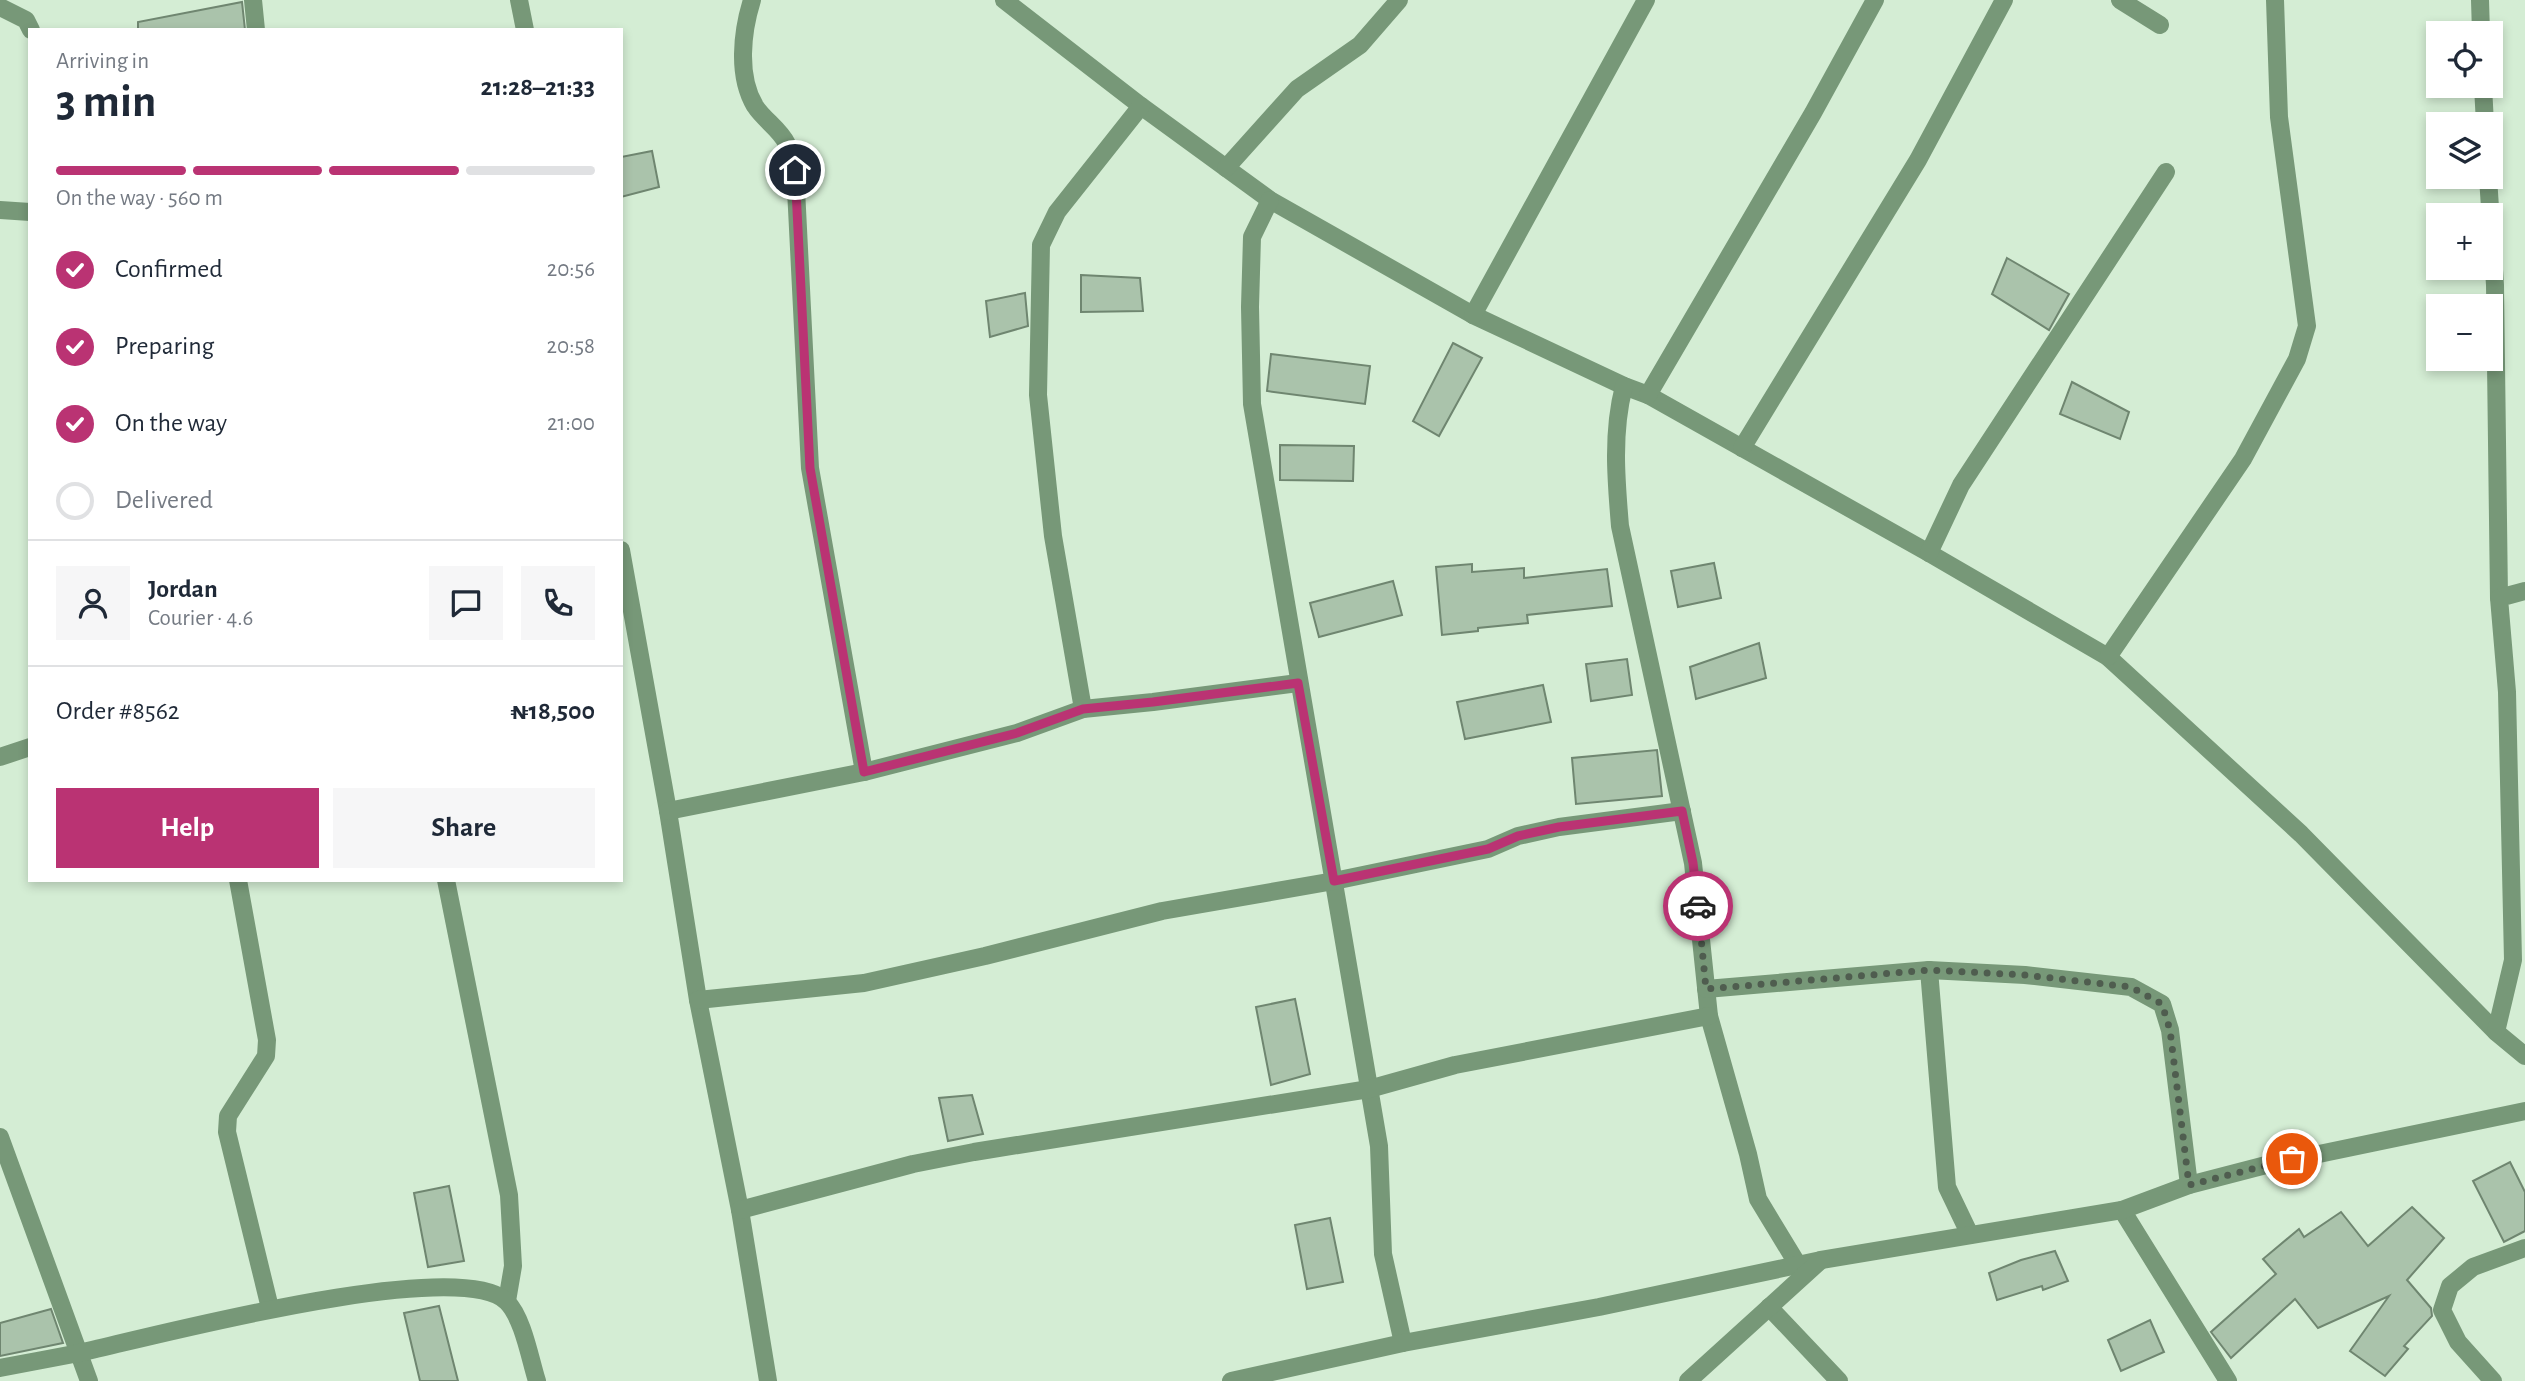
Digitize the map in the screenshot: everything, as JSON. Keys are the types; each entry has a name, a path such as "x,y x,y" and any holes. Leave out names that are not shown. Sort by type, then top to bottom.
{"street":[{"path":"253,0 256,28"},
{"path":"519,0 525,28"},
{"path":"752,0 745,21 743,52 747,85 755,106 786,142 795,170 810,468 864,772"},
{"path":"1004,0 1141,106 1270,200 1473,315 1648,395 2108,657 2301,834 2496,1032 2525,1056"},
{"path":"1473,315 1646,0"},
{"path":"1648,395 1814,113 1875,0"},
{"path":"1742,448 1917,160 2004,0"},
{"path":"2120,0 2160,25"},
{"path":"2108,657 2243,459 2297,359 2307,326 2279,117 2275,0"},
{"path":"2480,0 2481,21"},
{"path":"1226,168 1297,89 1360,45 1388,4"},
{"path":"0,7 26,20 30,28"},
{"path":"1083,709 1053,536 1038,395 1041,245 1057,212 1141,106"},
{"path":"1929,553 1961,485 2166,172"},
{"path":"2489,189 2495,285 2499,598 2507,692 2513,960 2496,1032"},
{"path":"1270,200 1252,237 1252,404 1379,1146 1383,1254 1403,1343"},
{"path":"0,210 28,212"},
{"path":"1624,386 1616,425 1615,471 1620,526 1693,863 1709,1016 1758,1199 1798,1265"},
{"path":"623,561 668,811 698,1000 740,1210 768,1381"},
{"path":"2499,598 2525,591"},
{"path":"668,811 864,772 1017,733 1083,709 1298,683"},
{"path":"0,757 28,748"},
{"path":"698,1000 864,983 985,956 1162,911 1334,881 1488,849 1518,836 1559,827 1682,811"},
{"path":"238,882 267,1040 266,1056 228,1116 227,1132 270,1308"},
{"path":"446,882 509,1195 513,1254 507,1301"},
{"path":"1706,989 1929,970 2025,975 2131,987 2162,1004 2170,1030 2189,1185"},
{"path":"1929,970 1947,1187 1970,1235"},
{"path":"740,1210 913,1164 1369,1089 1455,1065 1709,1016"},
{"path":"1231,1381 1403,1343 1599,1307 1821,1260 2122,1210 2189,1185 2266,1165 2525,1111"},
{"path":"0,1137 89,1381"},
{"path":"2122,1210 2228,1381"},
{"path":"2493,1381 2458,1342 2442,1310 2450,1286 2473,1267 2525,1248"},
{"path":"1688,1381 1821,1260"},
{"path":"0,1368 79,1353 270,1308 430,1286 473,1288 507,1301 519,1323 537,1381"},
{"path":"1769,1307 1839,1381"}],"building":[{"path":"242,2 245,28 138,28 138,22"},
{"path":"652,151 659,187 623,196 623,157"},
{"path":"2007,258 2069,294 2049,330 1992,294"},
{"path":"1081,275 1140,278 1143,311 1081,312"},
{"path":"1025,293 1028,326 990,337 986,301"},
{"path":"1453,343 1482,358 1439,436 1413,421"},
{"path":"1271,354 1370,366 1365,404 1267,391"},
{"path":"2072,382 2129,412 2120,439 2060,414"},
{"path":"1280,445 1354,446 1353,481 1280,480"},
{"path":"1714,563 1721,598 1678,607 1671,571"},
{"path":"1472,564 1472,572 1524,568 1524,578 1607,569 1612,606 1527,615 1528,623 1442,635 1436,567"},
{"path":"1393,581 1402,615 1319,637 1310,603"},
{"path":"1759,643 1766,678 1696,699 1690,667"},
{"path":"1627,659 1632,695 1591,701 1586,664"},
{"path":"1543,685 1551,722 1465,739 1457,702"},
{"path":"1657,750 1662,796 1576,804 1572,758"},
{"path":"1295,999 1310,1074 1271,1085 1256,1007"},
{"path":"972,1095 983,1134 948,1141 939,1098"},
{"path":"2510,1162 2525,1192 2525,1231 2504,1242 2473,1181"},
{"path":"449,1186 464,1261 428,1267 414,1193"},
{"path":"2412,1207 2444,1238 2407,1280 2431,1308 2432,1316 2404,1346 2408,1349 2385,1376 2350,1351 2389,1296 2318,1328 2295,1299 2231,1358 2211,1332 2276,1274 2263,1259 2299,1229 2304,1237 2341,1212 2368,1246"},
{"path":"1330,1218 1343,1282 1307,1289 1295,1225"},
{"path":"2055,1251 2068,1281 2043,1290 2042,1286 1997,1300 1989,1273 2021,1260"},
{"path":"439,1306 458,1381 420,1381 404,1313"},
{"path":"51,1309 63,1343 0,1356 0,1323"},
{"path":"2150,1320 2164,1352 2121,1371 2108,1340"}],"way so far":[{"path":"1698,906 1706,989 1929,970 2025,975 2131,987 2162,1004 2170,1030 2189,1185 2292,1159"}],"route":[{"path":"795,170 810,468 864,772 1017,733 1083,709 1298,683 1334,881 1488,849 1518,836 1559,827 1682,811 1693,863 1698,906"}]}
